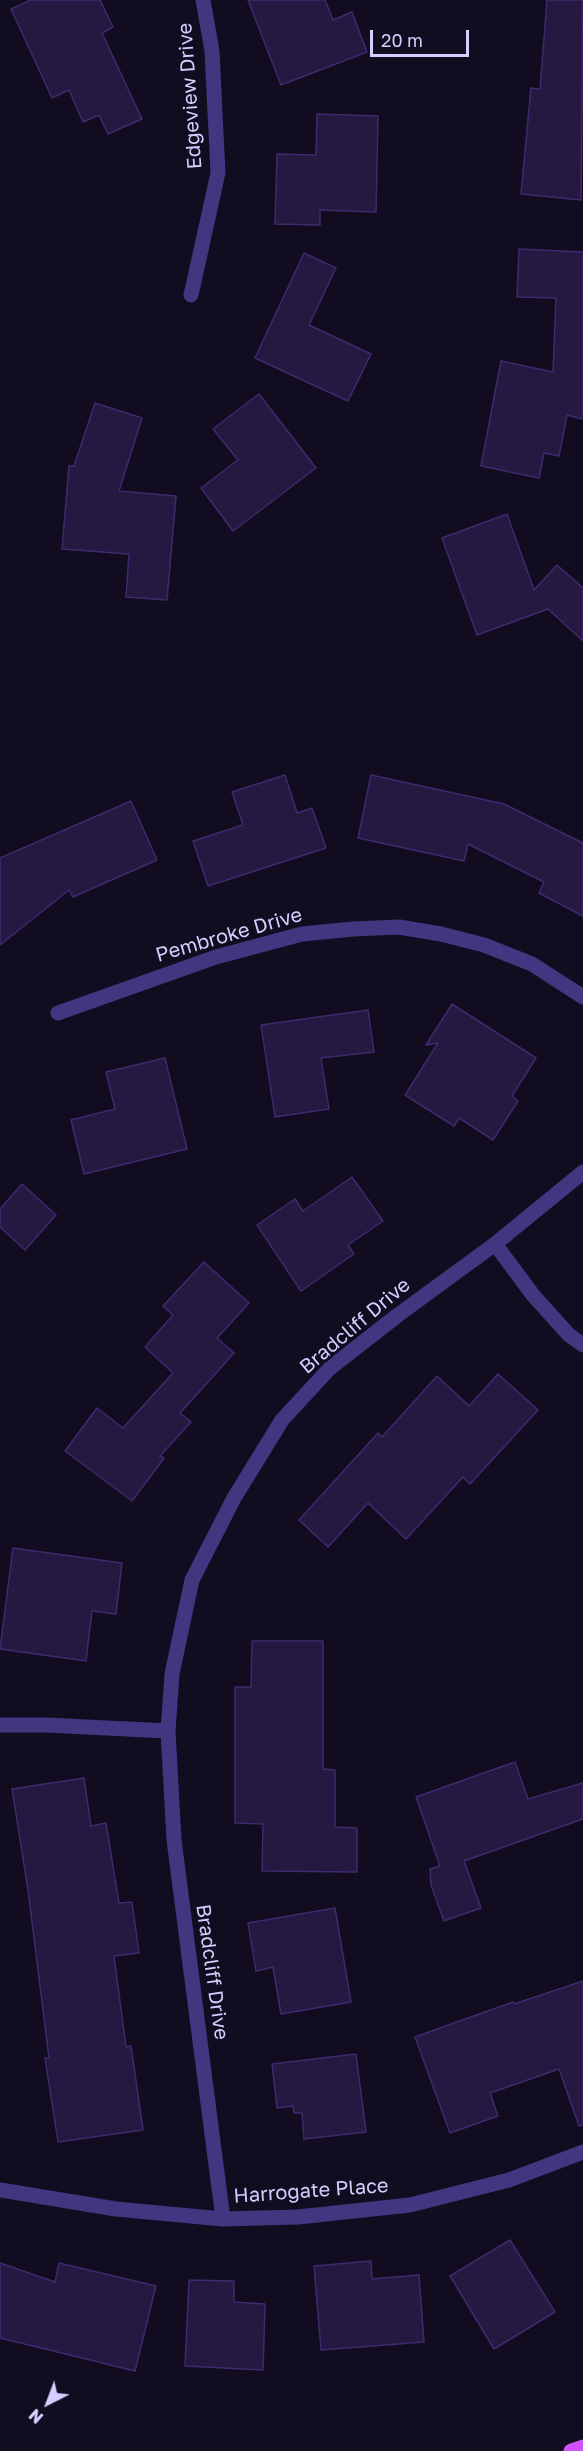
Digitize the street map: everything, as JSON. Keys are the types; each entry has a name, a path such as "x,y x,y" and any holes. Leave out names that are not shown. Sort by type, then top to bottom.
{"main road":[{"path":"571,2451 583,2447"}],"street":[{"name":"Edgeview Drive","path":"191,295 218,173 212,51 204,0"},
{"name":"Pembroke Drive","path":"58,1013 216,957 302,933 399,927 484,945 532,964 583,997"},
{"name":"Bradcliff Drive","path":"223,2219 174,1840 168,1731 172,1674 192,1580 234,1498 282,1420 330,1368 495,1244 583,1172"},
{"path":"495,1244 533,1295 569,1335 583,1345"},
{"path":"0,1725 168,1731"},
{"name":"Harrogate Place","path":"0,2190 116,2209 223,2219 298,2217 410,2205 509,2180 583,2152"}],"building":[{"path":"31,0 100,0 113,27 102,33 142,119 108,134 99,115 83,122 69,90 52,98 11,9"},
{"path":"248,0 325,0 333,20 352,12 367,52 281,85"},
{"path":"547,0 583,0 581,200 521,194 531,88 540,89"},
{"path":"317,114 378,116 376,212 320,210 320,225 275,224 277,154 316,155"},
{"path":"519,249 583,252 583,419 567,415 559,456 544,453 539,478 481,466 501,361 553,372 556,298 517,297"},
{"path":"304,253 336,268 309,325 371,354 348,401 255,358"},
{"path":"259,394 316,468 233,531 201,488 238,460 213,429"},
{"path":"95,403 142,418 119,491 176,496 167,600 126,597 129,554 62,549 69,466 74,466"},
{"path":"507,514 534,590 557,565 583,588 583,641 548,609 477,635 442,538"},
{"path":"285,775 297,813 312,808 326,848 208,886 193,841 243,825 232,792"},
{"path":"371,775 504,804 583,843 583,916 539,893 544,882 468,844 464,861 358,838"},
{"path":"131,801 157,860 73,897 69,890 0,945 0,858"},
{"path":"452,1004 536,1058 512,1096 518,1101 493,1140 459,1118 454,1126 405,1095 438,1043 426,1045"},
{"path":"368,1010 374,1052 321,1058 329,1109 275,1117 261,1025"},
{"path":"165,1058 187,1149 84,1174 71,1120 115,1109 106,1072"},
{"path":"352,1177 383,1221 348,1245 354,1254 301,1291 257,1225 295,1199 303,1211"},
{"path":"22,1184 56,1215 25,1250 0,1227 0,1209"},
{"path":"204,1262 249,1303 217,1338 234,1353 180,1413 191,1422 160,1456 164,1458 132,1501 65,1451 97,1408 123,1428 173,1373 145,1347 173,1315 163,1306"},
{"path":"498,1374 538,1410 470,1484 463,1477 406,1539 368,1503 328,1547 299,1520 378,1433 382,1437 437,1376 469,1406"},
{"path":"13,1548 122,1563 116,1614 92,1611 86,1661 0,1649"},
{"path":"252,1641 323,1641 323,1769 335,1770 335,1827 357,1828 357,1872 262,1871 263,1824 235,1823 235,1687 251,1687"},
{"path":"515,1762 528,1799 583,1783 583,1819 464,1861 481,1908 444,1921 431,1885 430,1869 440,1866 416,1797"},
{"path":"84,1778 91,1826 106,1823 119,1903 132,1902 139,1953 114,1956 126,2047 131,2046 143,2130 58,2142 45,2058 49,2058 28,1890 12,1789"},
{"path":"335,1908 351,2002 281,2014 273,1967 256,1971 248,1923"},
{"path":"583,1981 583,2125 579,2126 559,2069 490,2093 498,2116 450,2133 415,2037 513,2002 514,2004"},
{"path":"356,2054 366,2132 304,2139 302,2113 294,2113 293,2106 277,2108 272,2064"},
{"path":"510,2240 555,2312 494,2349 450,2276"},
{"path":"371,2261 372,2279 419,2275 424,2342 321,2350 314,2266"},
{"path":"0,2263 55,2282 59,2263 156,2286 135,2371 0,2338"},
{"path":"189,2280 234,2281 234,2302 265,2304 263,2370 185,2366"}]}
